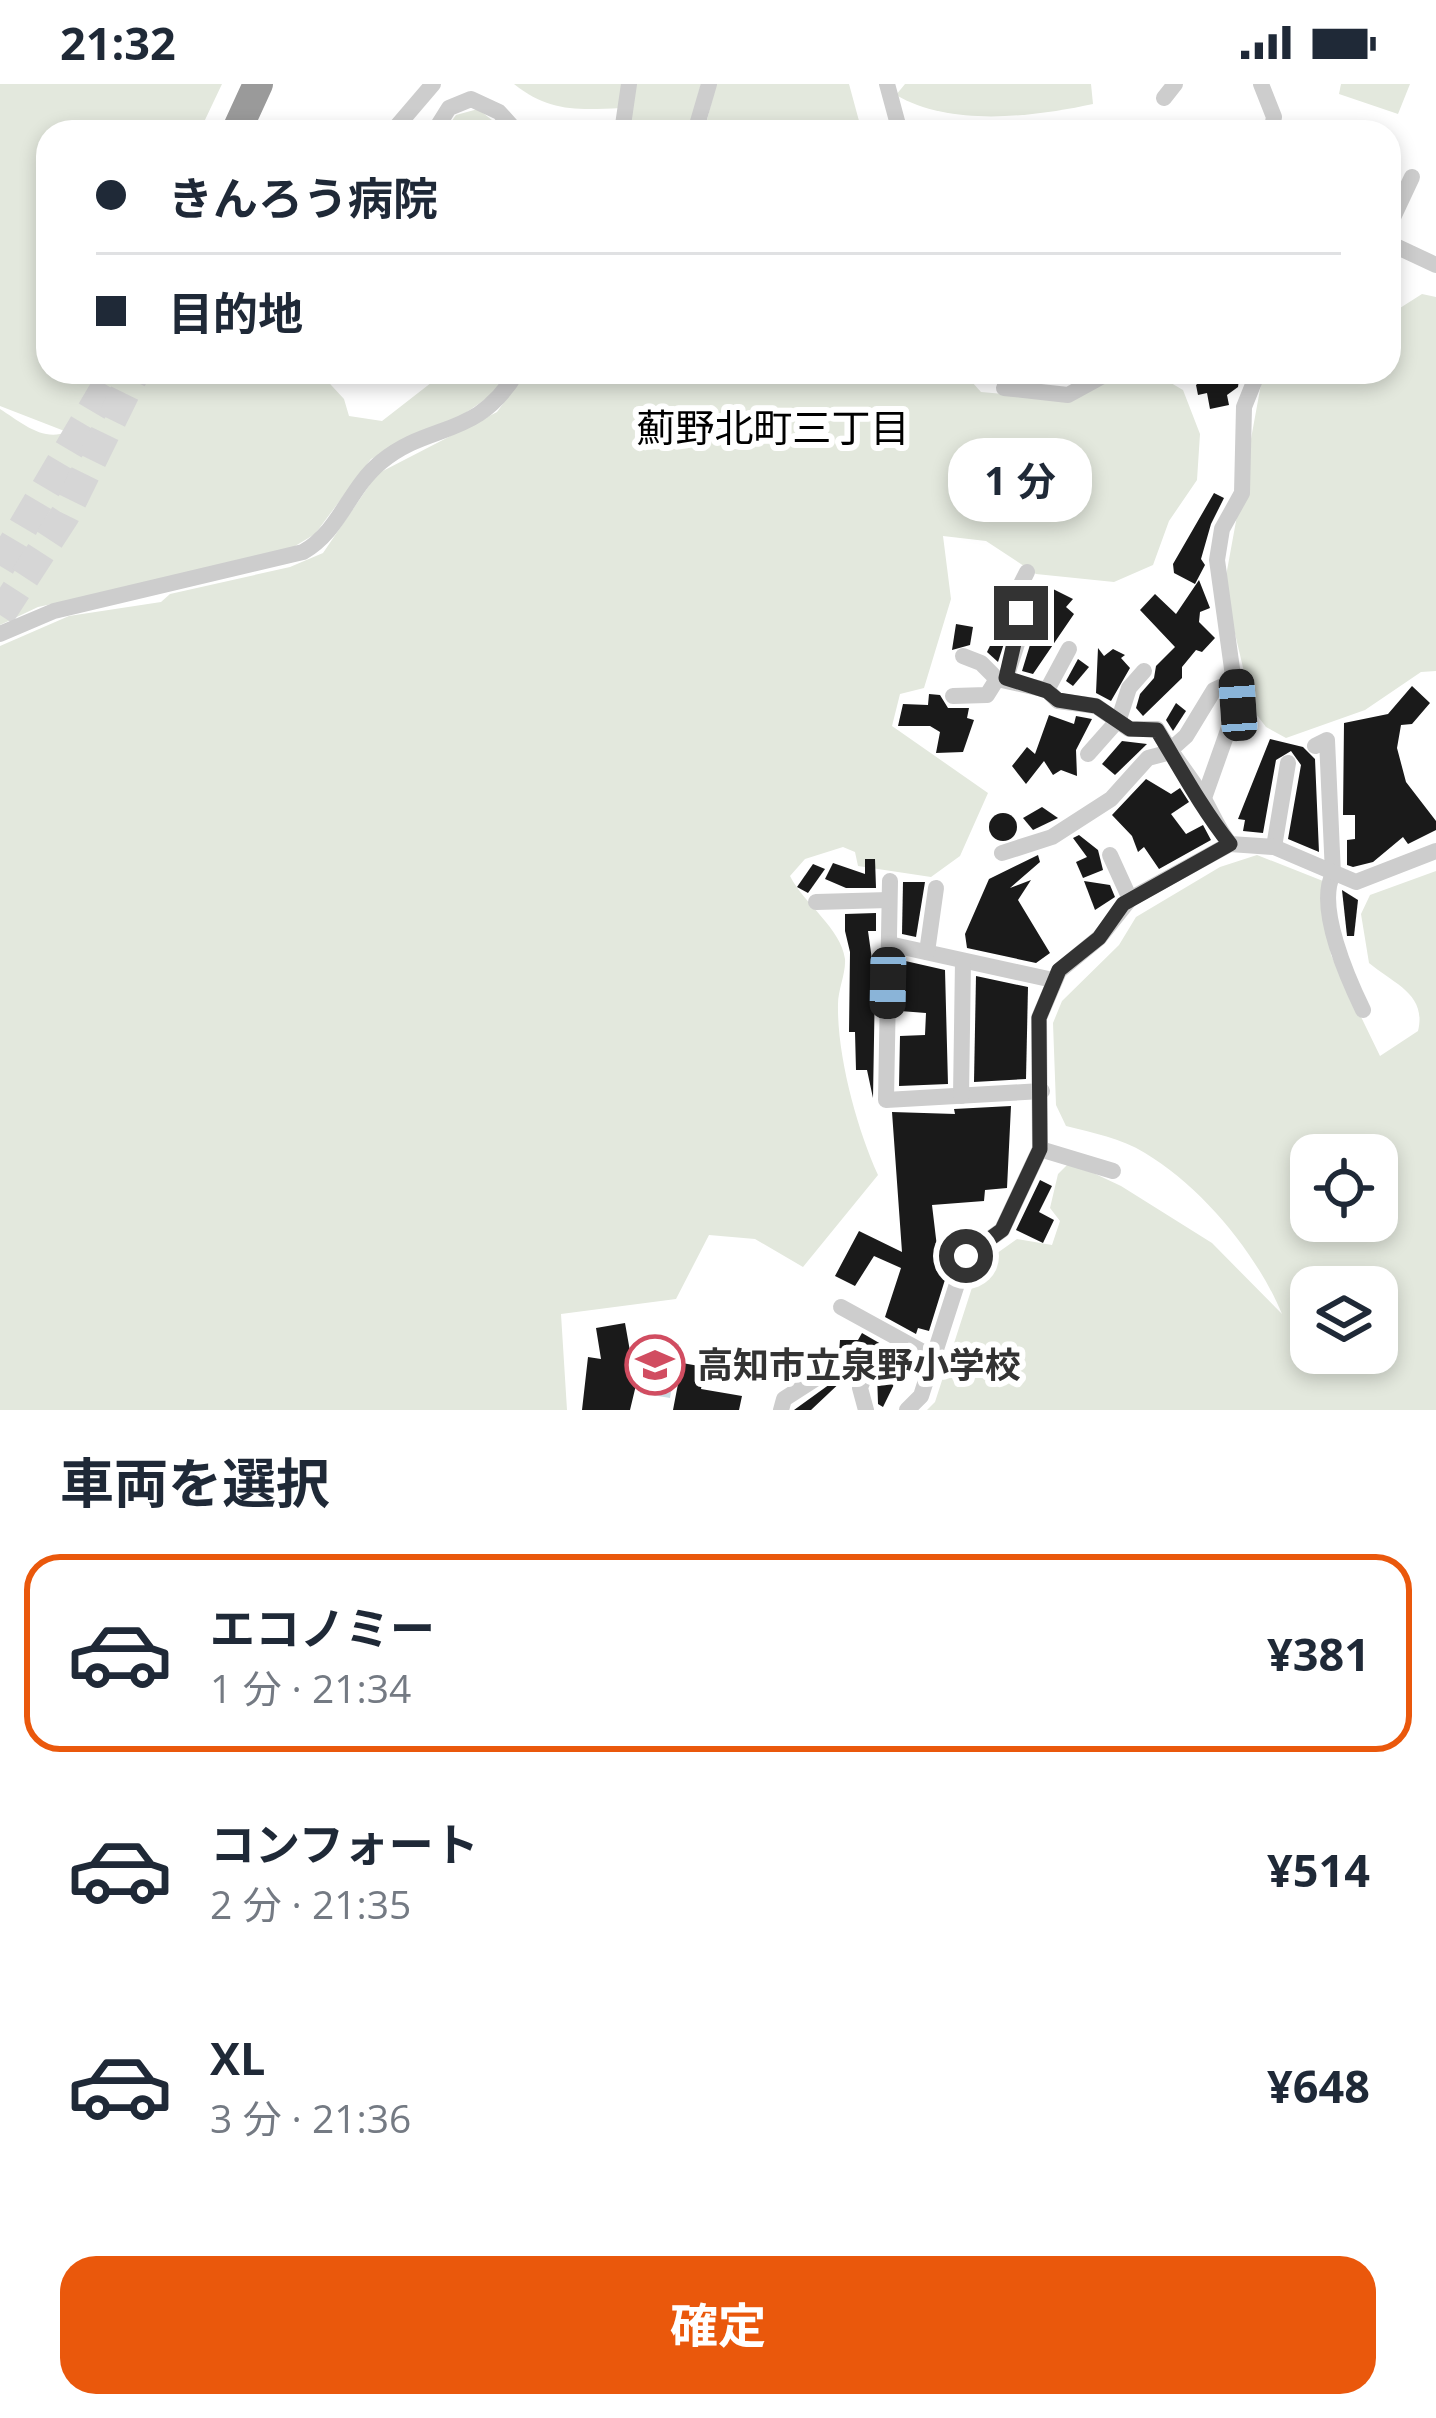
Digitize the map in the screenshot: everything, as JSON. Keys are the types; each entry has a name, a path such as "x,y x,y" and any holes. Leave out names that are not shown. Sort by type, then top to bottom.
{"highway":[{"path":"242,120 258,84"},
{"path":"256,120 272,84"}],"street":[{"path":"402,120 434,84"},
{"path":"624,120 629,84"},
{"path":"698,120 709,84"},
{"path":"887,84 897,120"},
{"path":"1261,84 1271,104 1271,120"},
{"path":"442,120 449,108 471,99 506,120"},
{"path":"1401,200 1412,177"},
{"path":"1401,247 1434,258"},
{"path":"0,634 54,611 303,552 323,539 381,462 472,421 509,384"},
{"path":"1036,384 1040,394"},
{"path":"1004,388 1067,395 1084,384"},
{"path":"1204,798 1238,705 1223,631 1217,560 1222,529 1242,493 1244,407 1253,384"},
{"path":"981,718 1022,628 1014,598 1027,572"},
{"path":"1047,691 1069,650"},
{"path":"963,656 981,663 997,684"},
{"path":"1088,754 1092,744 1119,719 1129,688 1144,671"},
{"path":"1002,853 1052,837 1111,799 1148,758 1167,753 1186,736 1214,690 1236,680"},
{"path":"953,695 997,684 1047,691 1058,700 1096,706 1130,729 1157,730 1167,753 1204,798 1209,817 1230,844"},
{"path":"1315,746 1327,740 1333,874 1328,890 1334,937 1363,1010"},
{"path":"1274,847 1288,763"},
{"path":"907,1410 921,1396 966,1256 1002,1230 1040,1149 1039,1018 1053,980 1066,962 1099,938 1130,899 1230,844 1274,847 1356,882 1436,851"},
{"path":"1110,855 1130,899"},
{"path":"927,952 936,888"},
{"path":"817,902 890,891 886,1100 1042,1091"},
{"path":"889,944 1053,980"},
{"path":"961,1096 963,961"},
{"path":"1040,1149 1113,1171"},
{"path":"841,1307 934,1358"},
{"path":"781,1410 784,1400 826,1372"},
{"path":"865,1375 860,1388 866,1410"}],"shaded area":[{"path":"0,84 222,84 205,120 36,120 36,384 330,384 344,399 349,416 382,421 430,384 500,384 458,418 371,459 315,534 282,554 38,607 0,625 0,409 40,433 67,432 0,406"},
{"path":"514,84 623,84 621,108 564,107 539,100"},
{"path":"636,84 701,84 691,120 631,120"},
{"path":"716,84 849,84 859,120 707,120"},
{"path":"905,84 1091,84 1093,104 1044,113 966,115 941,112 896,95"},
{"path":"1341,84 1410,84 1398,114 1339,94"},
{"path":"478,109 492,120 452,120"},
{"path":"1422,294 1436,297 1436,671 1421,672 1365,710 1286,738 1266,727 1253,710 1224,587 1261,384 1401,384 1401,307"},
{"path":"517,384 974,384 981,392 1040,397 1083,384 1173,384 1183,390 1200,434 1197,480 1169,521 1153,565 1114,582 1036,574 986,541 943,536 951,599 924,688 900,694 892,726 988,793 960,856 931,877 858,866 855,852 843,847 805,859 790,876 842,948 841,1046 856,1114 878,1175 803,1267 755,1239 709,1235 676,1299 561,1314 567,1410 0,1410 0,646 69,616 161,602 170,594 290,567 323,553 377,474 497,412"},
{"path":"1257,855 1323,881 1331,955 1380,1056 1418,1031 1420,1018 1406,991 1369,963 1361,914 1370,895 1436,871 1436,1410 927,1410 935,1402 979,1266 1017,1239 1052,1245 1060,1221 1050,1208 1058,1174 1070,1162 1121,1186 1212,1243 1282,1314 1243,1246 1187,1184 1136,1148 1066,1126 1056,1105 1053,1023 1062,1001 1119,945 1136,917 1220,867"},
{"path":"649,1339 679,1344 670,1398 640,1393"}],"building":[{"path":"1238,384 1227,395 1229,405 1210,409 1207,393 1198,395 1196,385"},
{"path":"1214,493 1224,498 1211,524 1201,559 1205,565 1195,584 1174,573 1173,564"},
{"path":"1199,580 1210,608 1200,612 1199,622 1215,638 1202,652 1196,650 1182,667 1182,678 1143,716 1136,708 1140,694 1154,678 1156,666 1175,647 1140,610 1155,594 1176,614"},
{"path":"1037,581 1073,599 1066,607 1074,614 1033,674 1022,671 1040,612 1028,599"},
{"path":"1002,621 1009,628 998,662 987,652"},
{"path":"956,624 973,627 970,645 952,650"},
{"path":"1098,648 1104,656 1113,649 1125,655 1121,658 1130,668 1111,701 1096,693"},
{"path":"1078,659 1089,667 1073,686 1066,681"},
{"path":"1412,686 1430,703 1412,724 1401,725 1397,748 1406,782 1436,821 1436,830 1408,844 1403,837 1373,862 1347,865 1347,840 1355,839 1355,815 1343,815 1344,723 1388,714"},
{"path":"929,694 940,695 948,708 969,708 967,718 974,720 963,752 936,753 940,732 930,726 898,726 903,704 928,705"},
{"path":"1176,703 1186,711 1173,731 1166,720"},
{"path":"1049,715 1074,724 1076,716 1092,719 1076,750 1077,776 1061,770 1053,775 1044,761 1026,784 1012,766 1027,747 1035,754"},
{"path":"1270,739 1303,747 1315,759 1319,852 1288,839 1301,765 1291,751 1276,760 1263,833 1243,831 1245,820 1238,819"},
{"path":"1122,741 1147,744 1115,775 1102,764"},
{"path":"1146,779 1171,794 1180,788 1189,802 1171,814 1186,834 1203,825 1211,840 1159,869 1144,847 1138,852 1132,836 1112,815"},
{"path":"1042,807 1058,818 1033,830 1023,818"},
{"path":"1003,813 1013,817 1017,827 1013,837 1003,841 993,837 989,827 993,817"},
{"path":"1079,835 1098,850 1103,870 1083,878 1076,862 1087,857 1073,838"},
{"path":"1038,855 1040,862 1010,888 1031,880 1018,900 1050,953 1036,963 967,948 965,934 989,879"},
{"path":"865,859 875,859 876,888 846,888 825,879 833,863 865,874"},
{"path":"813,864 825,869 808,893 797,887"},
{"path":"1084,881 1110,885 1115,897 1095,910"},
{"path":"903,882 925,882 916,937 902,934"},
{"path":"1342,890 1358,900 1354,936 1347,936"},
{"path":"876,913 876,931 868,931 875,981 873,1098 867,1070 856,1070 855,1032 849,1032 850,952 845,914"},
{"path":"901,960 945,970 948,1084 899,1086 900,1036 925,1035 926,1013 900,1011"},
{"path":"976,976 1028,987 1026,1079 974,1082"},
{"path":"1011,1106 1007,1188 985,1190 984,1201 932,1205 937,1247 953,1254 929,1331 918,1328 916,1334 885,1317 901,1268 874,1256 855,1286 835,1276 859,1231 902,1252 892,1112 955,1114 954,1109"},
{"path":"1040,1180 1052,1186 1039,1212 1054,1220 1043,1243 1016,1230"},
{"path":"625,1323 636,1385 630,1410 582,1410 588,1357 601,1359 596,1328"},
{"path":"862,1333 881,1344 811,1410 794,1410 837,1379 840,1340 858,1340"},
{"path":"882,1344 907,1358 883,1407 878,1404 877,1372 870,1364"},
{"path":"682,1363 705,1367 701,1389 742,1396 739,1410 673,1410"}],"tunnel":[{"path":"0,566 108,384"},
{"path":"0,615 65,515 129,384"}],"place":[{"name":"高知市立泉野小学校","path":"655,1365"}],"district":[{"name":"薊野北町三丁目","path":"773,428"}],"route":[{"path":"966,1256 1002,1230 1040,1149 1040,1007 1059,970 1099,938 1123,904 1230,844 1209,817 1204,798 1167,753 1157,730 1130,729 1096,706 1058,700 1047,691 1006,678 1022,628 1021,613"}]}
